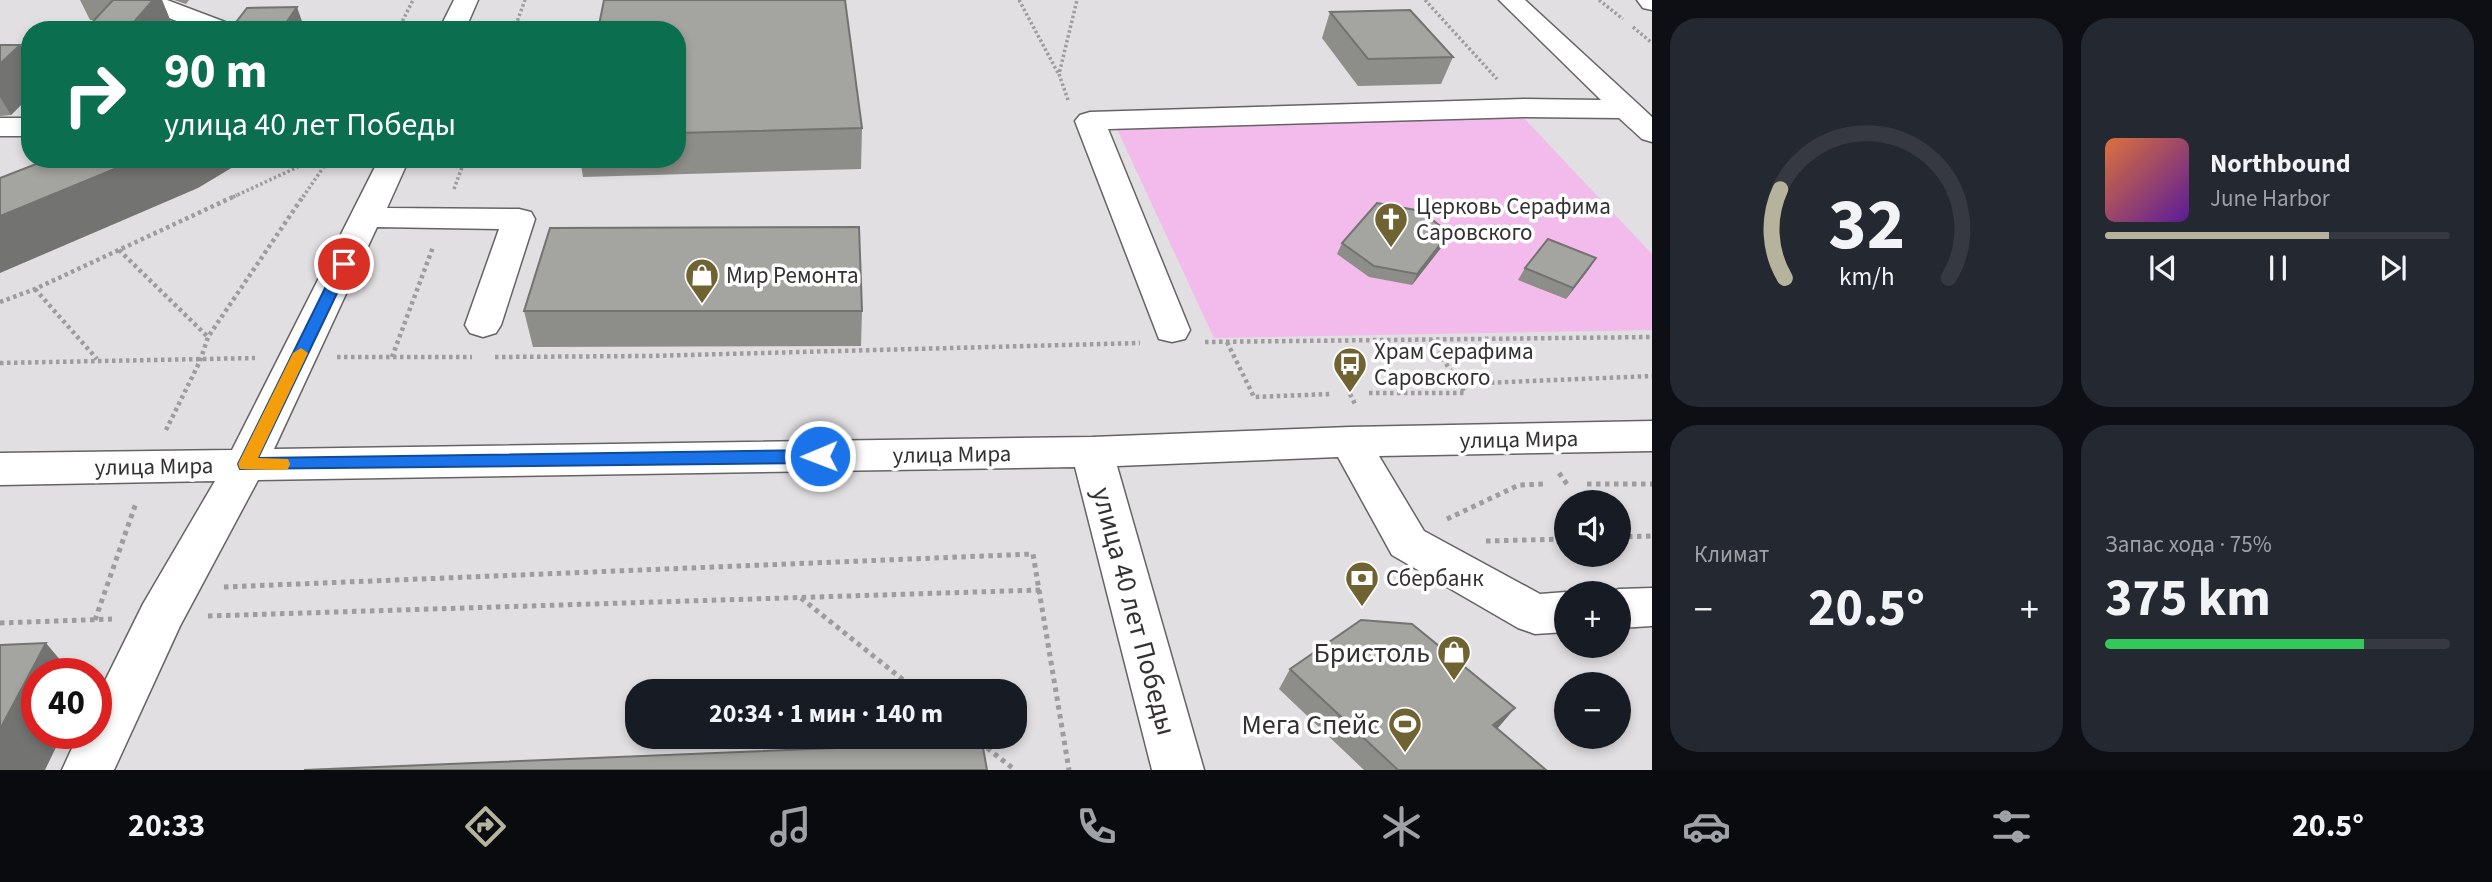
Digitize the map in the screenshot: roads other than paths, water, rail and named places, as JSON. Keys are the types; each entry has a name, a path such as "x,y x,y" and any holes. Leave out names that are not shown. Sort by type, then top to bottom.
{"street":[{"path":"144,0 200,21"},
{"path":"457,21 466,0"},
{"path":"1511,0 1652,133"},
{"path":"1159,337 1090,121 1524,108 1627,109"},
{"path":"0,127 21,127"},
{"path":"88,770 168,603 246,464 390,168"},
{"path":"367,217 519,219 484,341"},
{"name":"улица Мира","path":"0,469 1093,452 1350,442 1652,436"},
{"path":"1350,442 1408,543 1535,614 1554,613"},
{"name":"улица 40 лет Победы","path":"1093,452 1178,770"},
{"path":"1631,608 1652,607"}],"place":[{"name":"Церковь Серафима Саровского","path":"1391,249"},
{"name":"Мир Ремонта","path":"702,305"},
{"name":"Храм Серафима Саровского","path":"1350,394"},
{"name":"Сбербанк","path":"1362,608"},
{"name":"Бристоль","path":"1454,682"},
{"name":"Мега Спейс","path":"1405,754"}]}
